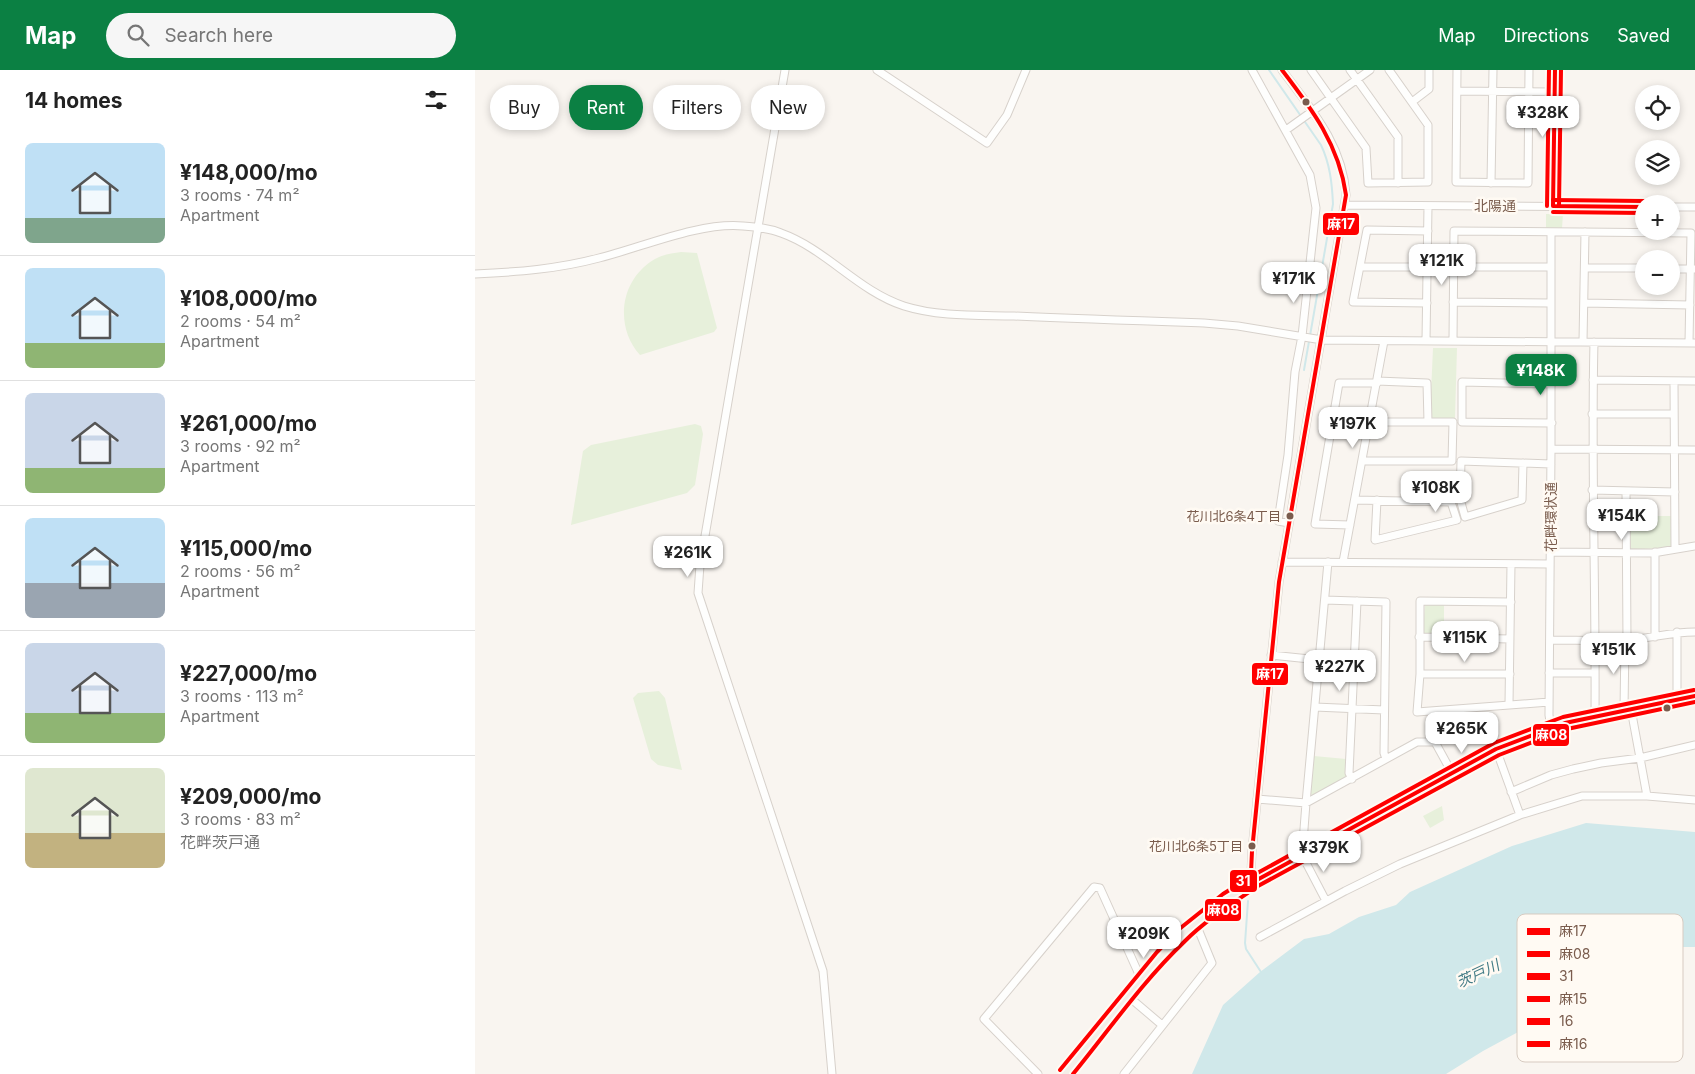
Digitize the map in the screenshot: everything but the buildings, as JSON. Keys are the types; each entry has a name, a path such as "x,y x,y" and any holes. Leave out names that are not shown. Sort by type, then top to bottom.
{"main road":[{"path":"1065,1074 1182,935 1255,881 1496,749 1551,728 1695,696"}],"street":[{"path":"785,70 700,565 698,593 823,971 832,1074"},
{"path":"877,70 987,143 1007,116 1026,70"},
{"path":"1252,70 1310,175 1316,208 1304,337 1295,372 1288,455 1278,521 1289,523"},
{"path":"1255,881 1251,873 1257,799 1282,562 1319,340 1345,205 1345,182 1337,152 1326,130 1306,116 1282,70"},
{"path":"1311,70 1366,148 1368,183 1428,182 1428,125 1389,70"},
{"path":"1350,70 1399,137 1398,183"},
{"path":"1286,130 1369,70"},
{"path":"1412,102 1429,89 1429,70"},
{"path":"1457,70 1456,182 1528,183 1529,70"},
{"path":"1491,182 1493,70"},
{"path":"1553,206 1555,70"},
{"path":"1457,91 1554,92"},
{"name":"北陽通","path":"1345,205 1635,207"},
{"path":"1426,341 1428,206"},
{"path":"1680,207 1695,208"},
{"path":"475,274 514,272 568,265 721,226 757,228 782,233 799,241 860,284 885,299 923,311 1204,323 1238,326 1319,340 1692,343 1690,305 1693,269 1691,233 1454,231 1453,341"},
{"path":"1427,303 1353,302 1367,230 1428,231"},
{"name":"花畔環状通","path":"1551,232 1552,423 1549,673 1551,728"},
{"path":"1583,342 1585,232"},
{"path":"1360,266 1427,268"},
{"path":"1453,267 1551,267"},
{"path":"1585,268 1635,268"},
{"path":"1680,268 1693,269"},
{"path":"1453,302 1551,303"},
{"path":"1584,303 1690,305"},
{"path":"1343,562 1385,341"},
{"path":"1594,342 1592,490 1595,717"},
{"path":"1593,380 1695,381"},
{"path":"1674,381 1675,549"},
{"path":"1552,384 1462,382 1461,422 1552,423"},
{"path":"1350,525 1315,524 1339,383 1427,383 1428,422"},
{"path":"1592,414 1674,414"},
{"path":"1362,461 1451,461 1453,422 1369,422"},
{"path":"1551,449 1695,450"},
{"path":"1523,463 1522,500 1465,517 1460,499 1461,461 1523,463 1551,464"},
{"path":"1592,490 1675,492"},
{"path":"1626,491 1627,710 1640,758 1647,796"},
{"path":"1355,500 1377,500 1451,502 1457,520 1375,540 1377,500"},
{"path":"1550,552 1655,552 1695,546"},
{"path":"1655,552 1655,637"},
{"path":"1282,562 1550,564"},
{"path":"1326,901 1303,854 1303,842 1328,562"},
{"path":"1509,704 1511,564"},
{"path":"1325,600 1386,602 1384,753 1387,759"},
{"path":"1352,779 1349,773 1350,709 1357,601"},
{"path":"1511,602 1420,601 1417,712 1549,702"},
{"path":"1550,640 1626,640 1655,637 1677,632 1695,632"},
{"path":"1677,632 1677,700"},
{"path":"1419,638 1510,639"},
{"path":"1271,655 1319,660"},
{"path":"1549,673 1595,674"},
{"path":"1419,674 1510,674"},
{"path":"1315,707 1384,710"},
{"path":"1257,799 1306,803 1417,742 1435,742 1452,773"},
{"path":"1511,792 1558,773 1601,762 1640,758 1695,745"},
{"path":"1496,749 1520,814"},
{"path":"1260,937 1326,901 1413,858 1520,814 1582,796 1647,796 1695,800"},
{"path":"1038,1074 984,1019 1094,887 1100,888 1142,981"},
{"path":"1124,1074 1212,963 1196,924"},
{"path":"1129,997 1163,1026"}],"green space":[{"path":"1546,214 1563,214 1562,228 1546,228"},
{"path":"681,252 697,253 717,328 714,332 640,355 626,331 624,317 628,291 634,278 655,259 667,254"},
{"path":"1433,348 1457,348 1455,418 1433,418 1430,415"},
{"path":"695,424 701,426 703,434 695,485 687,493 571,525 583,451 591,445"},
{"path":"1629,516 1672,516 1673,544 1671,547 1631,550"},
{"path":"1425,605 1444,605 1444,634 1424,634"},
{"path":"659,691 665,698 682,770 658,765 651,759 633,698 638,693"},
{"path":"1314,756 1346,759 1346,778 1313,796 1310,793"},
{"path":"1442,806 1444,820 1430,828 1423,816"}],"water":[{"name":"茨戸川","path":"1586,823 1695,832 1695,947 1683,947 1683,914 1517,914 1517,1033 1446,1074 1192,1074 1223,1005 1260,972 1304,939 1329,934 1359,917 1396,905 1410,892 1512,846"}],"waterway":[{"path":"1269,70 1321,145 1327,159 1331,181 1333,204 1304,370"},
{"path":"1248,901 1246,949 1261,972"}],"transit line":[{"name":"麻17","path":"1255,881 1251,873 1252,851 1279,582 1346,195 1337,160 1323,128 1282,70"},
{"name":"麻16","path":"1547,206 1549,70"},
{"name":"麻15","path":"1553,206 1555,70"},
{"name":"16","path":"1559,206 1561,70"},
{"name":"麻16","path":"1553,200 1635,201"},
{"name":"麻15","path":"1553,206 1635,207"},
{"name":"16","path":"1553,212 1635,213"},
{"name":"31","path":"1060,1070 1157,952 1178,930 1223,894 1252,876 1494,743 1563,717 1694,690"},
{"name":"麻17","path":"1255,881 1496,749 1565,723 1695,696"},
{"name":"麻08","path":"1073,1074 1140,989 1169,957 1201,926 1258,886 1499,755 1567,729 1695,702"}],"place":[{"name":"花川北6条4丁目","path":"1290,516"},
{"name":"花川北6条5丁目","path":"1252,846"}]}
